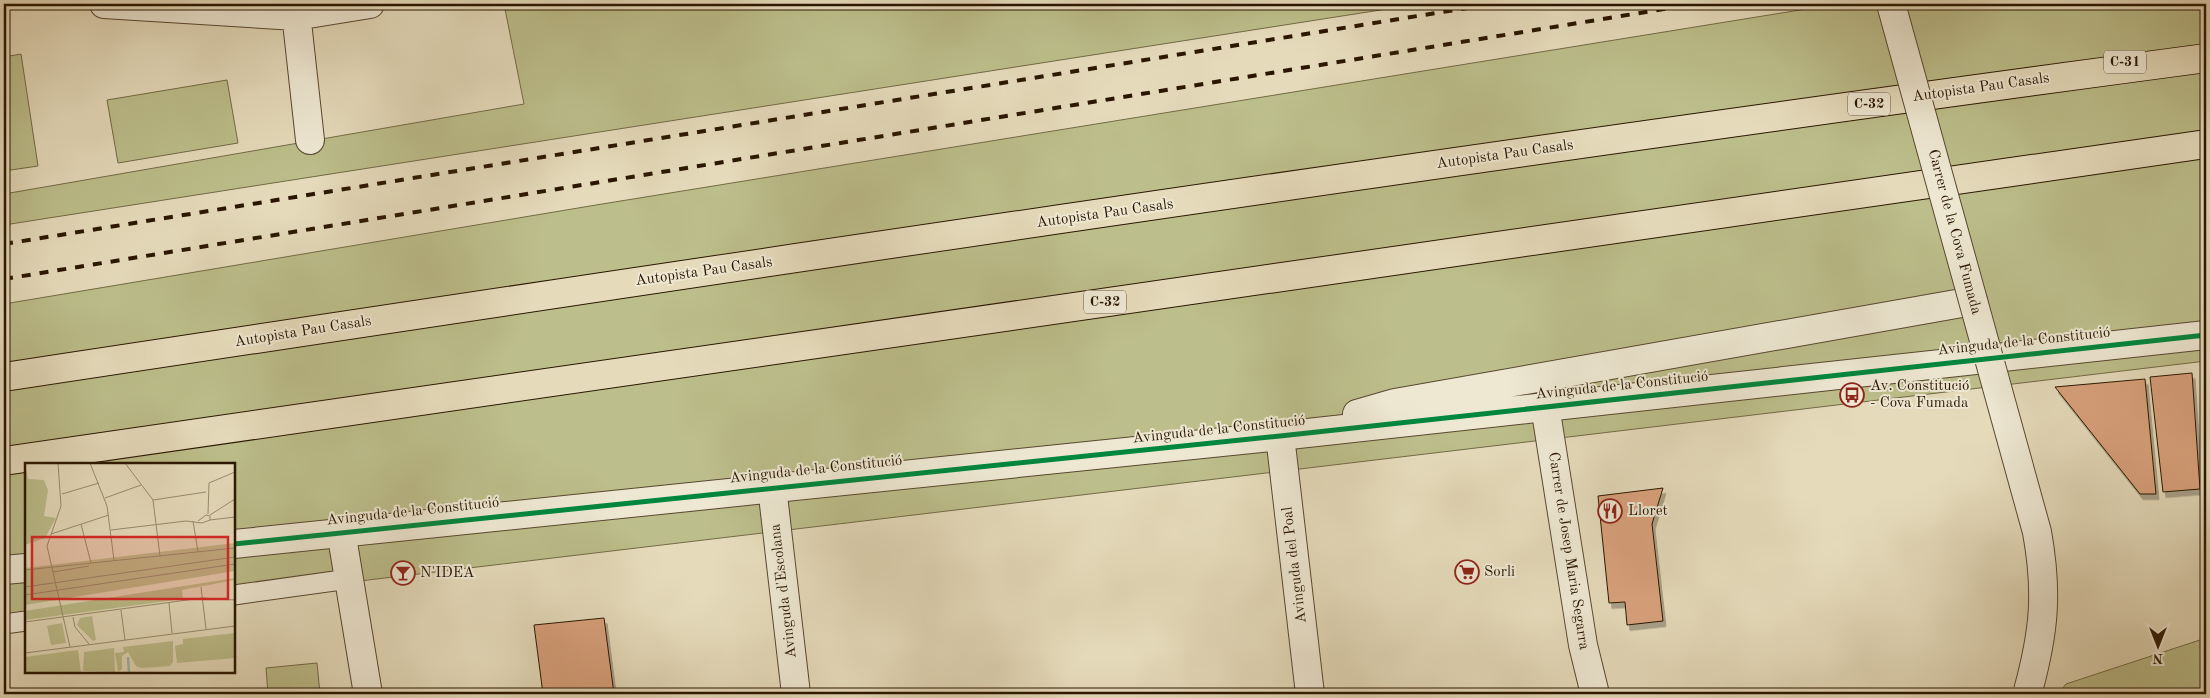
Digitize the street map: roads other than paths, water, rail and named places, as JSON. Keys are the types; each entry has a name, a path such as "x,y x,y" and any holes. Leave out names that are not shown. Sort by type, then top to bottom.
{"highway":[{"name":"C-31","path":"2045,79 2206,45"},
{"name":"Autopista Pau Casals","path":"4,377 631,282 1673,131 2206,58"},
{"name":"C-32","path":"4,461 2206,144"}],"street":[{"path":"104,4 296,10 370,4"},
{"name":"Carrer de la Cova Fumada","path":"1891,4 2037,532 2045,594 2042,628 2027,693"},
{"path":"296,10 310,140"},
{"path":"1314,432 1356,415 1396,403 1972,301"},
{"name":"Avinguda de la Constitució","path":"235,544 1280,436 2206,335"},
{"name":"Carrer de Josep Maria Segarra","path":"1545,406 1582,646 1595,694"},
{"name":"Avinguda del Poal","path":"1280,436 1310,694"},
{"name":"Avinguda d'Escolana","path":"772,487 796,694"},
{"path":"341,532 368,694"},
{"path":"4,570 25,568"}],"lane":[{"path":"235,595 349,579"},
{"path":"4,624 25,621"}],"railway":[{"path":"4,244 1492,4"},
{"path":"4,279 1695,4"}],"place":[{"name":"Av. Constitució - Cova Fumada","path":"1852,395"},
{"name":"Lloret","path":"1610,511"},
{"name":"Sorli","path":"1467,572"},
{"name":"N'IDEA","path":"403,573"}]}
